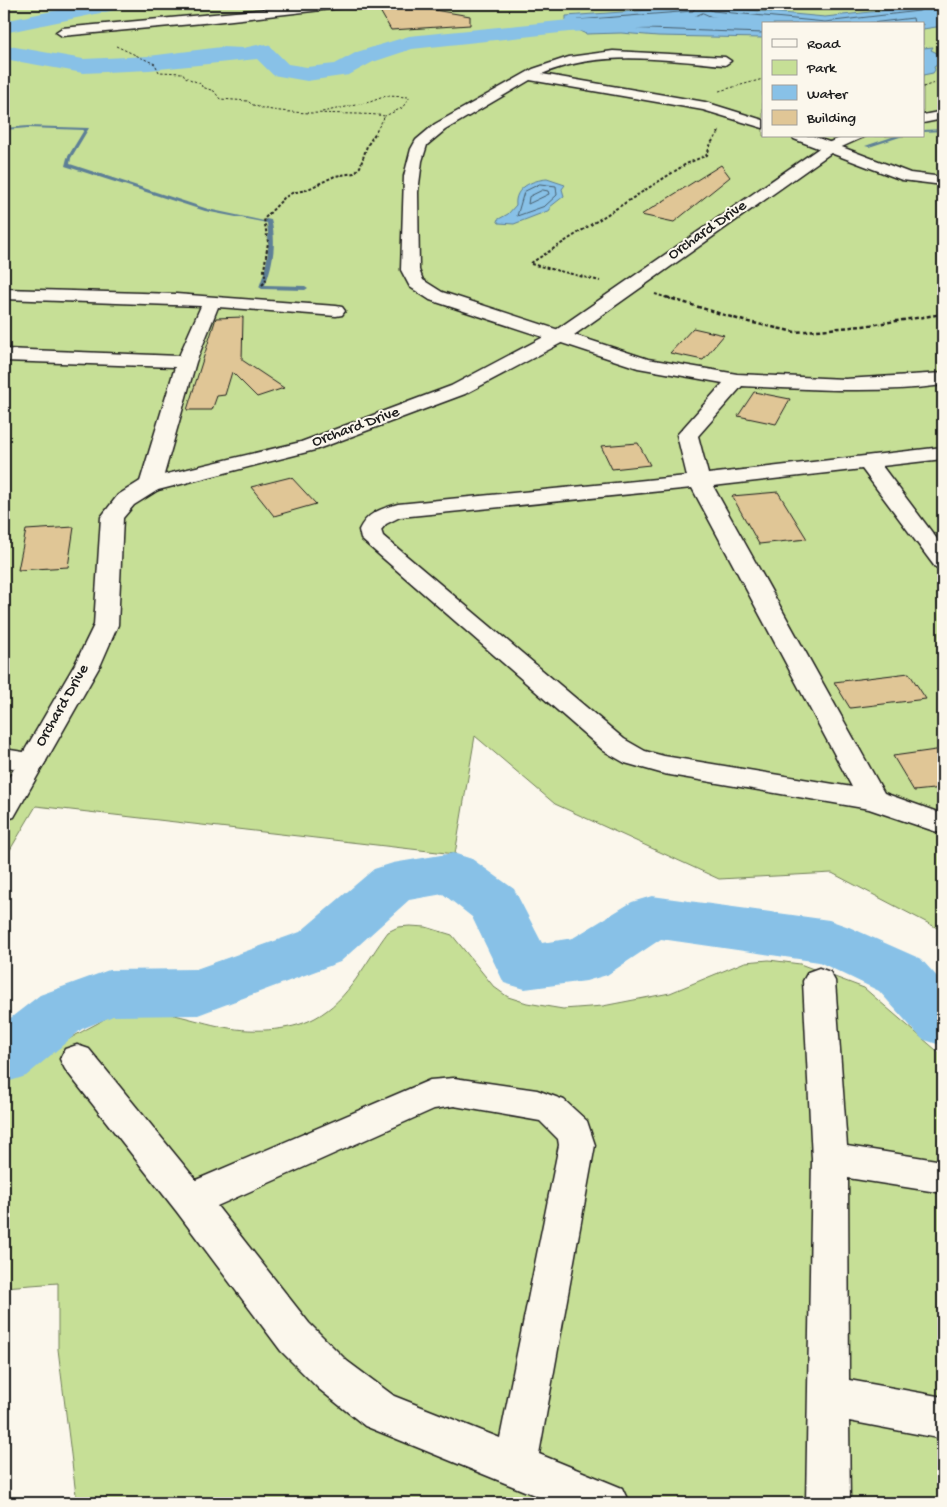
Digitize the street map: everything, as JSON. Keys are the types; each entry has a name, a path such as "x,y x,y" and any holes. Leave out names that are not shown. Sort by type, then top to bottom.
{"street":[{"path":"62,32 216,23 344,4 354,17"},
{"path":"724,61 644,55 614,55 566,61 529,76 437,129 418,147 412,168 410,270 416,283 436,296 645,364 737,380 845,385 920,382 943,378"},
{"path":"529,76 705,106 762,124"},
{"path":"924,119 943,115"},
{"path":"805,138 907,177 943,181"},
{"name":"Orchard Drive","path":"4,810 88,664 106,625 112,518 126,500 150,485 308,446 458,390 560,336 830,147 854,138"},
{"path":"4,294 212,301 336,311"},
{"path":"150,485 186,362 212,301"},
{"path":"4,355 186,362"},
{"path":"737,380 687,435 699,481 873,800"},
{"path":"943,452 699,481 398,511 384,515 373,522 370,530 372,539 614,746 635,757 664,765 873,800 943,824"},
{"path":"867,461 943,562"},
{"path":"4,758 32,761"},
{"path":"819,981 830,1159 828,1503"},
{"path":"77,1060 190,1200 296,1337 333,1375 380,1411 606,1503"},
{"path":"190,1200 430,1095 454,1092 537,1105 552,1110 574,1132 576,1145 516,1465"},
{"path":"830,1159 943,1177"},
{"path":"829,1397 943,1418"}],"path":[{"path":"144,58 155,64 159,72 183,73 185,78 214,91 215,95 220,98 248,101 251,106 278,112 368,113 385,116"},
{"path":"924,87 943,80"},
{"path":"241,304 266,281 264,270 268,242 264,219 284,198 292,193 313,187 335,176 354,173 360,167 367,146 385,116 402,108 410,97 386,96 370,102 320,112"},
{"path":"748,119 717,132 707,155 686,164 531,264 708,308 744,321 795,332 863,326 943,314"}],"green space":[{"path":"4,4 943,4 943,931 832,873 719,879 555,804 475,736 455,854 36,806 4,860"},
{"path":"398,927 426,927 452,935 494,987 508,997 527,1003 563,1009 603,1006 670,993 745,962 769,960 800,964 864,988 943,1056 943,1503 77,1503 58,1349 58,1283 4,1287 4,1086 26,1068 73,1036 113,1014 131,1011 157,1012 243,1030 281,1029 305,1023 338,1001 356,979 388,932"}],"water":[{"path":"943,4 943,26 924,29 924,22 762,22 762,38 658,36 621,33 586,34 569,26 566,22 566,16 706,6 825,17"},
{"path":"933,47 931,50 943,56 943,61 934,67 933,73 924,75 924,48"},
{"path":"547,179 565,185 562,189 564,196 550,207 550,210 514,224 499,223 497,220 508,214 516,205 518,194 525,186"}],"building":[{"path":"376,4 398,4 470,16 470,25 391,30"},
{"path":"721,165 730,177 674,222 641,215"},
{"path":"243,317 242,360 284,388 257,397 232,372 225,395 217,396 212,410 187,410 216,318"},
{"path":"693,328 724,335 703,360 670,353"},
{"path":"754,392 790,399 776,424 738,416"},
{"path":"638,443 650,465 612,469 601,446"},
{"path":"291,477 316,504 274,516 251,487"},
{"path":"778,492 807,539 759,544 732,496"},
{"path":"74,527 68,567 18,570 26,530"},
{"path":"909,673 926,699 850,708 834,682"},
{"path":"943,749 943,788 914,791 893,756"}],"waterway":[{"path":"4,27 115,4"},
{"path":"4,52 83,66 149,63 221,54 243,55 262,51 281,70 307,74 341,70 365,57 409,43 569,26 687,21 762,25"},
{"path":"4,129 28,127 87,129 69,158 67,165 207,210 261,221"},
{"path":"924,131 943,130"},
{"path":"867,146 894,138"},
{"path":"266,221 269,221 271,255 262,287 305,288"},
{"path":"4,1058 61,1012 109,993 198,992 320,947 393,883 453,873 494,904 525,967 586,959 652,917 829,942 900,975 943,1022"}]}
